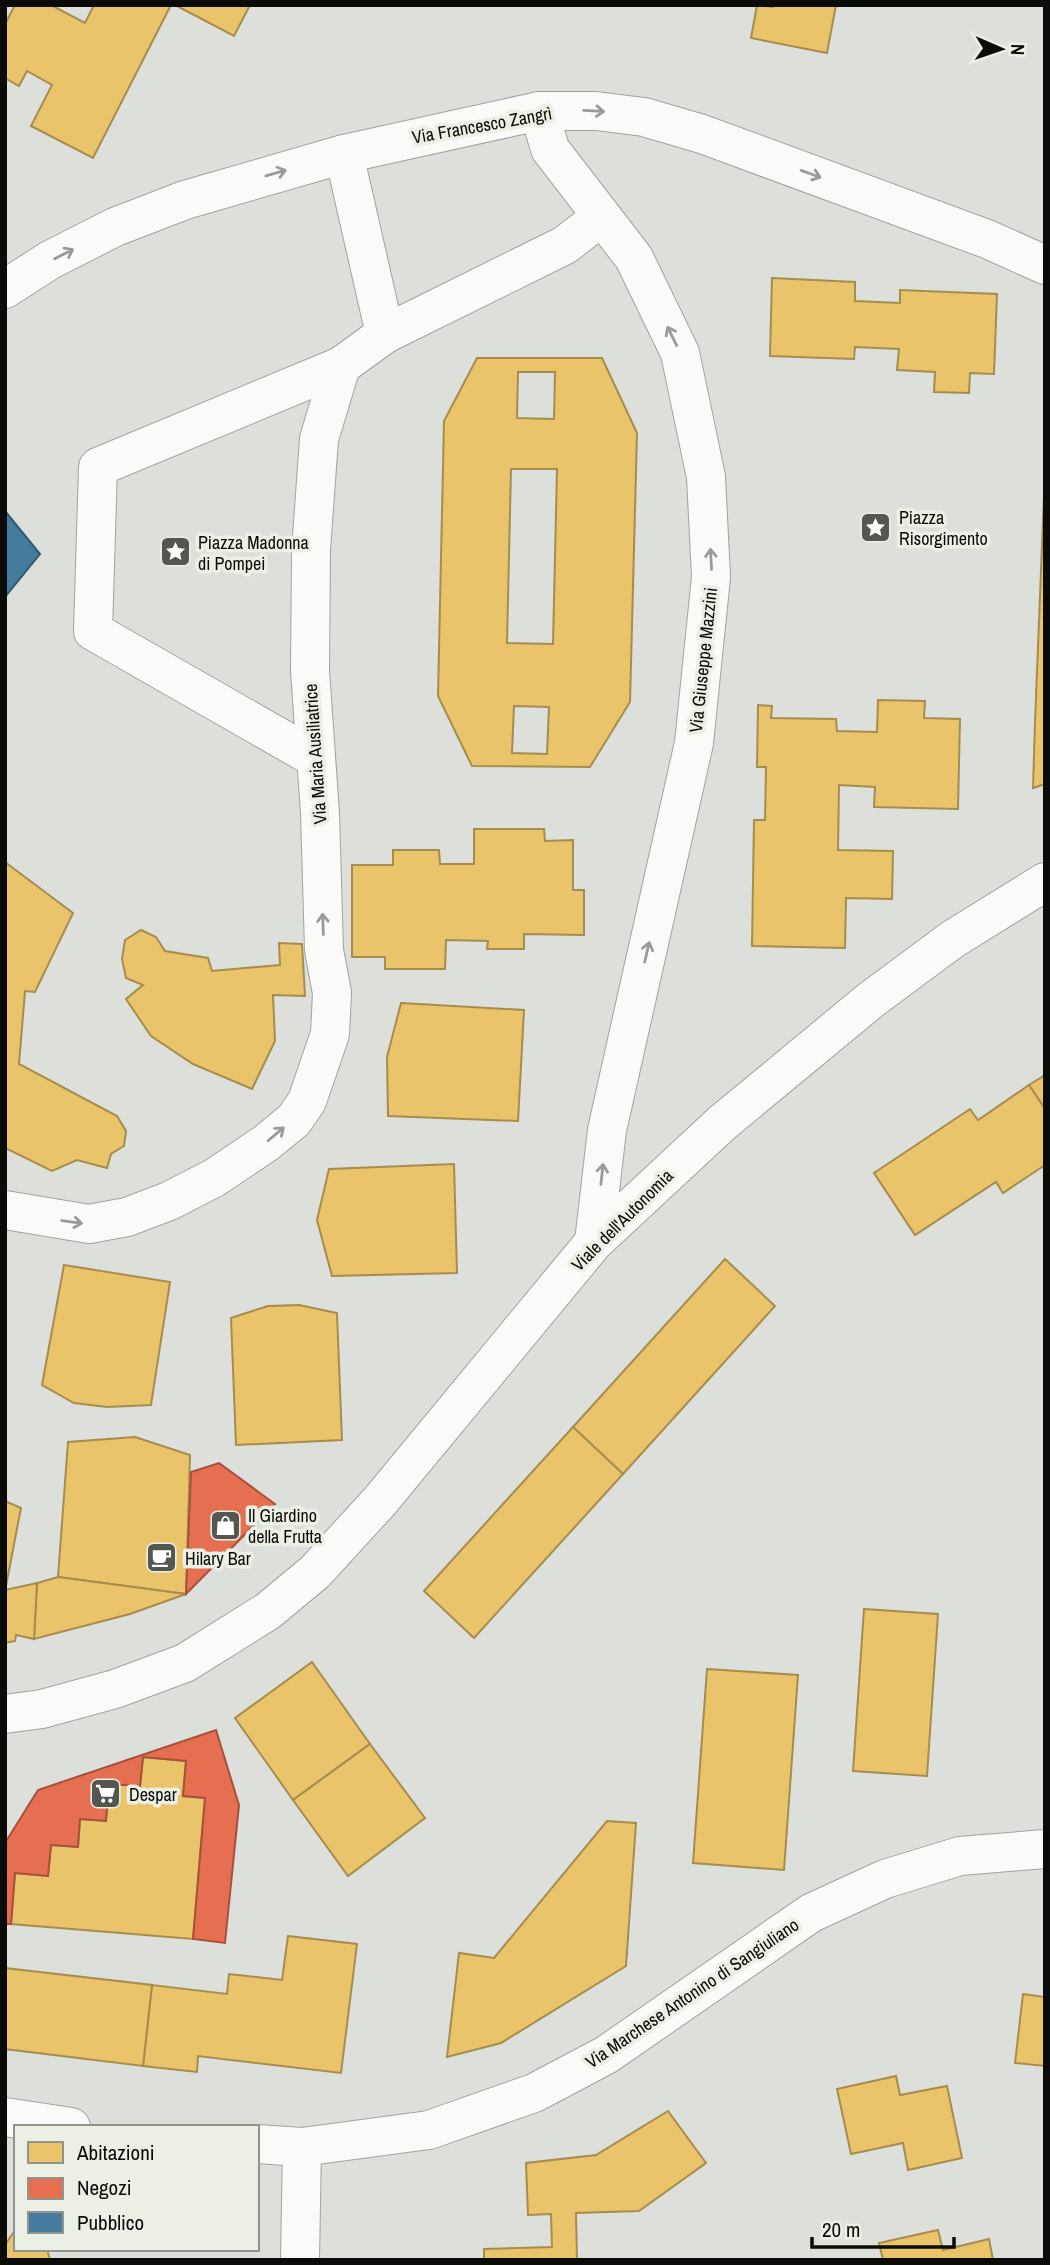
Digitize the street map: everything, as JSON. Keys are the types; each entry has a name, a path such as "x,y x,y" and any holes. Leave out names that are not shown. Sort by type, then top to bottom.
{"street":[{"name":"Via Francesco Zangrì","path":"5,289 50,260 116,227 185,200 344,153 539,111 596,111 644,117 702,134 987,239 1045,265"},
{"name":"Via Giuseppe Mazzini","path":"539,111 550,149 634,258 680,353 706,477 711,577 694,743 607,1130 594,1242"},
{"path":"344,153 385,334"},
{"path":"315,758 93,631 98,467 341,366 385,334 565,245 601,217"},
{"name":"Via Maria Ausiliatrice","path":"5,1210 89,1224 127,1217 169,1202 214,1178 266,1143 294,1119 307,1101 330,1034 332,993 324,950 310,671 311,550 319,439 341,366"},
{"name":"Viale dell'Autonomia","path":"5,1714 42,1709 115,1689 185,1663 268,1611 315,1572 380,1501 594,1242 722,1123 872,999 953,939 1045,882"},
{"name":"Via Marchese Antonino di Sangiuliano","path":"259,2144 302,2147 429,2130 534,2093 606,2055 811,1913 885,1879 960,1856 1045,1849"},
{"path":"5,2117 58,2125"},
{"path":"300,2260 302,2147"}],"building: Abitazioni":[{"path":"15,5 51,5 85,23 94,5 171,5 93,158 31,126 52,85 27,71 19,86 5,78 5,24"},
{"path":"175,5 250,5 234,36"},
{"path":"757,5 836,5 827,53 751,38"},
{"path":"772,278 855,282 855,301 900,303 900,290 997,294 994,374 970,373 969,393 934,392 935,372 897,370 899,349 855,347 854,359 770,356"},
{"path":"477,358 602,358 637,433 630,702 590,767 472,766 438,696 444,421","holes":["518,372 555,372 554,419 517,418","511,469 557,469 553,644 507,643","514,706 549,707 547,754 512,753"]},
{"path":"1045,470 1045,784 1033,788 1035,722"},
{"path":"878,700 925,701 924,718 960,719 958,809 874,807 875,787 839,785 838,850 893,851 892,899 846,898 845,948 752,946 754,820 765,820 766,767 757,767 758,705 772,706 771,718 836,719 837,731 877,732"},
{"path":"474,829 544,829 545,841 573,840 573,890 584,890 584,935 524,934 524,949 487,949 488,941 446,940 445,969 385,969 385,957 352,957 352,865 393,865 393,850 439,850 440,864 474,864"},
{"path":"5,862 73,913 35,992 25,991 19,1064 117,1116 126,1131 124,1146 111,1154 107,1168 77,1160 52,1171 5,1148"},
{"path":"141,930 156,937 165,951 208,958 212,971 280,965 279,943 302,944 305,996 273,995 275,1041 252,1089 193,1064 151,1036 126,999 143,985 126,978 122,959 125,940"},
{"path":"401,1003 524,1010 518,1121 388,1116 387,1057"},
{"path":"1045,1075 1045,1109 1029,1085"},
{"path":"1029,1085 1045,1109 1045,1165 1003,1193 996,1182 915,1235 874,1173 970,1109 978,1120"},
{"path":"454,1164 457,1273 332,1276 317,1220 329,1169"},
{"path":"725,1259 775,1306 623,1474 573,1427"},
{"path":"64,1265 170,1282 151,1405 107,1407 74,1403 42,1385"},
{"path":"299,1305 337,1313 342,1440 236,1445 231,1318 268,1306"},
{"path":"573,1427 623,1474 474,1638 424,1591"},
{"path":"135,1437 190,1455 186,1594 58,1577 68,1442"},
{"path":"5,1501 21,1508 5,1591"},
{"path":"58,1577 186,1594 130,1614 34,1639 37,1583"},
{"path":"37,1583 34,1639 16,1635 15,1641 5,1643 5,1590"},
{"path":"864,1609 938,1614 927,1776 853,1771"},
{"path":"312,1662 370,1744 293,1800 235,1718"},
{"path":"707,1669 798,1675 784,1870 693,1863"},
{"path":"370,1744 425,1818 348,1876 293,1800"},
{"path":"143,1757 186,1761 183,1796 205,1798 193,1939 11,1924 15,1873 48,1876 51,1845 78,1847 80,1819 106,1821 109,1784 140,1786"},
{"path":"607,1821 636,1823 626,1966 501,2043 447,2057 459,1953 494,1958"},
{"path":"288,1936 357,1944 341,2073 198,2056 197,2072 143,2066 152,1985 227,1994 229,1974 282,1980"},
{"path":"5,1968 152,1985 143,2066 5,2049"},
{"path":"1023,1994 1045,1997 1045,2066 1015,2063"},
{"path":"896,2076 900,2095 947,2086 962,2158 908,2170 903,2143 851,2154 837,2089"},
{"path":"668,2111 706,2163 639,2211 576,2213 577,2260 484,2260 484,2249 552,2247 551,2214 528,2215 526,2163 596,2155"},
{"path":"938,2230 943,2250 989,2239 993,2260 883,2260 879,2243"},
{"path":"14,2232 14,2251 48,2251 50,2260 5,2260 5,2245"}],"building: Negozi":[{"path":"219,1463 275,1504 186,1594 191,1472"},
{"path":"216,1730 239,1805 225,1943 193,1939 205,1798 183,1796 186,1761 143,1757 140,1786 109,1784 106,1821 80,1819 78,1847 51,1845 48,1876 15,1873 11,1924 5,1924 5,1843 38,1790"}],"building: Pubblico":[{"path":"5,511 40,554 5,597"}],"place":[{"name":"Piazza Risorgimento","path":"876,527"},
{"name":"Piazza Madonna di Pompei","path":"175,552"},
{"name":"Il Giardino della Frutta","path":"225,1525"},
{"name":"Hilary Bar","path":"162,1558"},
{"name":"Despar","path":"106,1794"}]}
